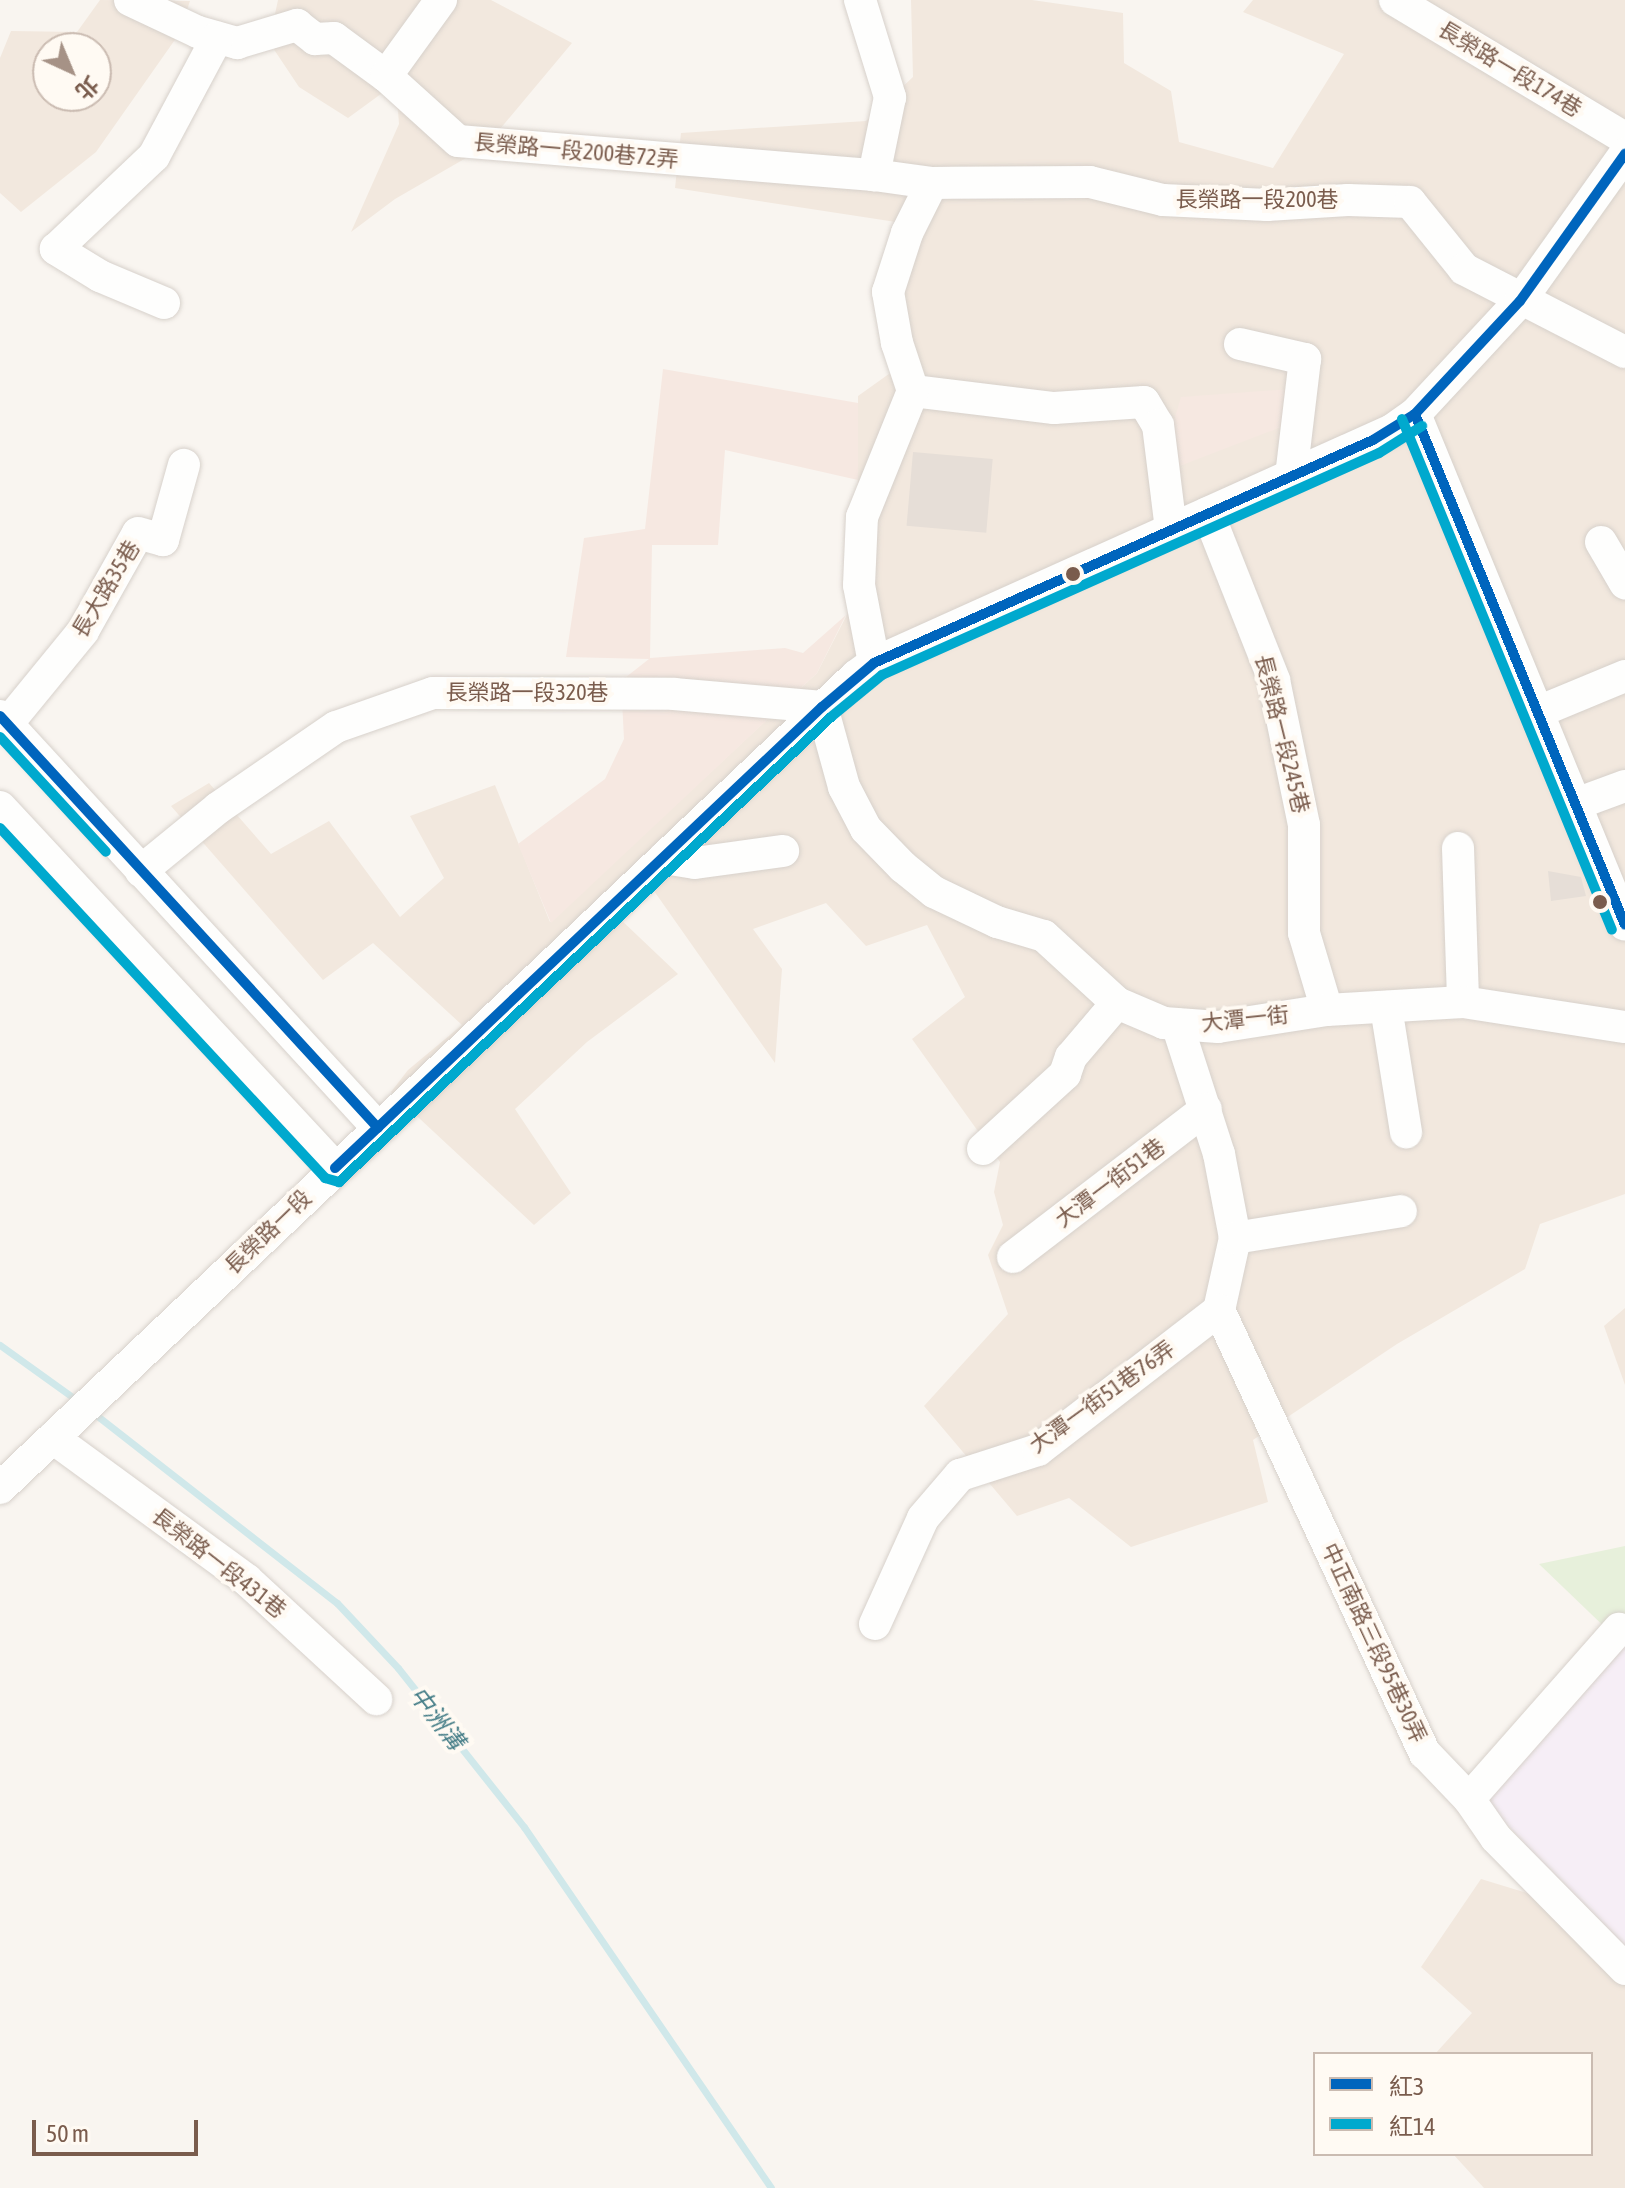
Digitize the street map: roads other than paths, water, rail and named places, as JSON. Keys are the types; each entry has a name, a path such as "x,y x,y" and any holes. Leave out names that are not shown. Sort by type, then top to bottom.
{"street":[{"name":"長榮路一段200巷72弄","path":"130,0 217,38 237,43 297,25 315,39 334,38 386,76 458,141 874,175 932,183"},
{"path":"386,76 441,0"},
{"path":"860,0 890,97 874,175"},
{"name":"長榮路一段174巷","path":"1395,0 1625,138"},
{"path":"164,303 100,276 56,249 154,156 217,38"},
{"name":"長榮路一段","path":"0,1488 822,707 874,663 1392,430 1415,414 1520,301 1619,174"},
{"name":"長榮路一段200巷","path":"932,183 1090,182 1163,200 1267,205 1348,200 1410,202 1464,269 1520,301"},
{"path":"874,663 859,585 862,517 913,391 897,343 888,292 907,233 932,183"},
{"path":"1520,301 1625,352"},
{"path":"1240,344 1305,359 1291,476"},
{"path":"913,391 1054,408 1144,402 1158,425 1171,529"},
{"path":"1415,414 1625,925"},
{"name":"長大路35巷","path":"4,720 83,631 138,533 163,540 184,465"},
{"name":"長榮路一段245巷","path":"1208,513 1274,680 1304,825 1304,933 1327,1010"},
{"path":"1601,542 1625,583"},
{"path":"1538,712 1625,676"},
{"name":"長榮路一段320巷","path":"141,871 218,808 336,727 433,693 674,694 822,707"},
{"name":"大潭一街","path":"822,707 844,787 866,829 903,867 934,892 997,922 1044,936 1117,1003 1164,1023 1218,1027 1327,1010 1463,1002 1541,1011 1625,1027"},
{"path":"4,720 378,1128"},
{"path":"1576,804 1625,786"},
{"path":"0,807 335,1168"},
{"path":"1458,848 1463,1002"},
{"path":"664,858 695,863 783,851"},
{"path":"983,1149 1065,1074 1071,1057 1117,1003"},
{"path":"1386,1007 1406,1132"},
{"path":"1177,1024 1219,1154 1235,1238 1219,1310"},
{"name":"大潭一街51巷","path":"1013,1257 1206,1109"},
{"path":"1235,1238 1401,1211"},
{"name":"大潭一街51巷76弄","path":"875,1624 923,1518 960,1475 1038,1450 1219,1310"},
{"name":"中正南路三段95巷30弄","path":"1219,1310 1425,1753 1469,1799 1496,1838 1625,1969"},
{"name":"長榮路一段431巷","path":"53,1438 247,1580 376,1699"},
{"path":"1469,1799 1619,1629"}],"waterway":[{"name":"中洲溝","path":"0,1345 78,1401"},
{"name":"中洲溝","path":"91,1411 337,1603 398,1668 524,1827 771,2188"}]}
